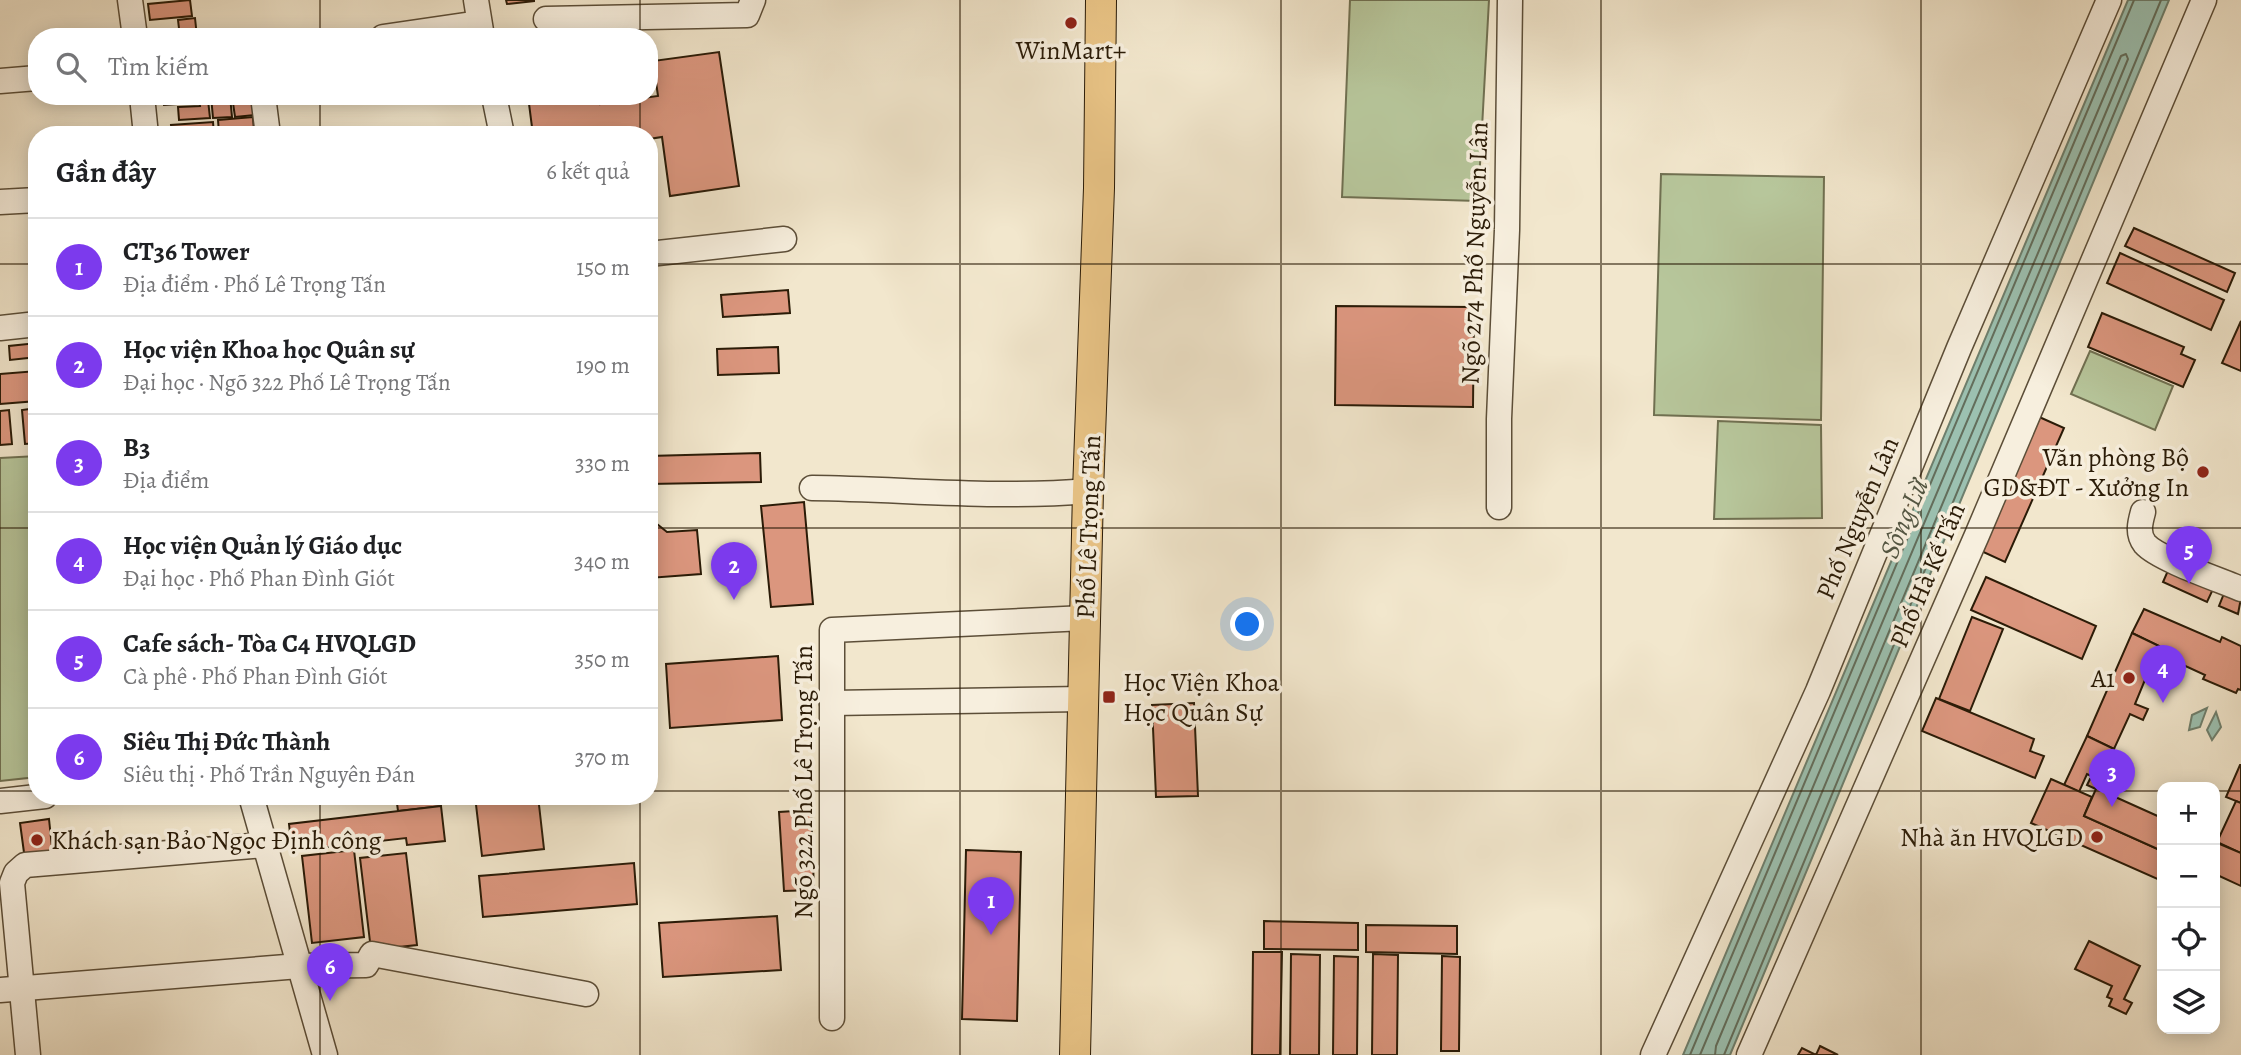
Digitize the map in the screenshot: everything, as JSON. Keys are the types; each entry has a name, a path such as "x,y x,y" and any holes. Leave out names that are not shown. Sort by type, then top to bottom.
{"main road":[{"name":"Phố Lê Trọng Tấn","path":"1075,1055 1088,491 1099,187 1101,0"}],"street":[{"path":"130,0 134,28"},
{"name":"Ngõ 274 Phố Nguyễn Lân","path":"1499,507 1510,0"},
{"name":"Phố Nguyễn Lân","path":"1653,1055 1818,691 1959,348 2109,0"},
{"name":"Phố Hà Kế Tấn","path":"1749,1055 1973,544 2204,0"},
{"path":"546,19 750,7"},
{"path":"434,28 479,20"},
{"path":"0,81 28,79"},
{"path":"143,105 145,126"},
{"path":"264,105 267,126"},
{"path":"496,105 500,126"},
{"path":"0,202 28,200"},
{"path":"658,253 784,239"},
{"path":"0,328 28,325"},
{"path":"812,488 1060,494 1088,491"},
{"path":"2143,512 2139,531 2146,545 2166,557 2241,589"},
{"name":"Ngõ 322 Phố Lê Trọng Tấn","path":"832,1018 832,631 1085,618"},
{"path":"832,703 1083,699"},
{"path":"0,801 28,798"},
{"path":"253,805 325,1055"},
{"path":"28,1055 12,989 12,883 16,873 25,865 264,845"},
{"path":"12,989 299,966 366,965 372,954 586,994"}],"shaded area":[{"path":"1350,0 1489,0 1478,201 1342,197"},
{"path":"1661,174 1824,177 1821,420 1654,415"},
{"path":"2090,351 2173,386 2155,430 2071,394"},
{"path":"1718,421 1821,425 1822,518 1714,519"},
{"path":"28,456 28,778 0,781 0,458"}],"water":[{"path":"2128,0 2169,0 1730,1055 1683,1055"},
{"path":"2207,708 2200,727 2189,730 2192,715"},
{"path":"2216,712 2221,727 2212,740 2207,730"}],"building":[{"path":"190,0 192,16 150,20 148,4"},
{"path":"506,0 534,0 534,1 507,4"},
{"path":"195,18 196,28 179,28 178,20"},
{"path":"719,52 739,186 670,196 658,126 532,126 529,105 658,105 658,60"},
{"path":"209,105 210,118 179,120 178,107"},
{"path":"212,105 231,105 232,117 213,118"},
{"path":"233,105 254,105 255,115 235,117"},
{"path":"253,117 254,126 218,126 218,120"},
{"path":"213,122 213,126 171,126"},
{"path":"2134,228 2235,273 2227,292 2125,246"},
{"path":"2120,253 2224,300 2211,330 2107,283"},
{"path":"788,290 790,313 723,317 721,295"},
{"path":"1336,306 1474,307 1473,407 1335,405"},
{"path":"2102,313 2184,347 2181,354 2195,360 2183,387 2088,347"},
{"path":"2241,321 2241,371 2222,363"},
{"path":"28,344 28,358 10,360 9,346"},
{"path":"778,347 779,373 718,375 717,349"},
{"path":"28,372 28,402 0,404 0,374"},
{"path":"28,409 28,444 25,444 22,410"},
{"path":"9,410 12,444 0,445 0,411"},
{"path":"2037,416 2064,428 2005,562 1979,550"},
{"path":"760,453 761,482 658,484 658,456"},
{"path":"804,502 813,604 771,607 761,506"},
{"path":"658,525 667,532 697,530 701,574 658,577"},
{"path":"2170,566 2214,587 2207,602 2163,582"},
{"path":"1986,577 2096,626 2082,659 1971,610"},
{"path":"2225,591 2241,598 2238,614 2219,606"},
{"path":"2144,609 2220,642 2222,637 2241,646 2241,690 2238,689 2236,693 2203,679 2205,675 2157,653 2159,646 2132,633"},
{"path":"1972,617 2003,629 1970,711 1939,699"},
{"name":"A1","path":"2132,633 2159,646 2135,704 2148,709 2143,720 2130,714 2114,749 2087,736"},
{"path":"778,656 782,720 670,728 666,664"},
{"path":"1936,698 2034,739 2030,751 2044,756 2035,778 1922,731"},
{"path":"1194,703 1198,796 1156,797 1152,705"},
{"path":"2087,736 2114,749 2100,780 2087,774 2079,792 2064,785"},
{"path":"2241,765 2241,803 2226,797"},
{"name":"Nhà ăn HVQLGD","path":"2051,779 2092,797 2084,816 2157,849 2157,879 2031,823"},
{"path":"2090,779 2116,790 2113,796 2157,816 2157,849 2084,816 2096,789 2087,785"},
{"path":"2236,801 2241,803 2241,853 2220,843 2220,836"},
{"path":"397,805 441,805 441,806 398,811"},
{"path":"476,805 539,805 544,849 482,856"},
{"path":"441,806 445,841 407,845 406,838 292,851 289,824"},
{"path":"811,810 814,890 784,891 779,812"},
{"name":"Khách sạn Bảo Ngọc Định công","path":"49,819 53,857 25,860 20,823"},
{"path":"2220,844 2241,853 2241,886 2220,876"},
{"path":"354,850 364,937 312,943 302,856"},
{"path":"966,850 1021,852 1017,1021 962,1019"},
{"path":"406,853 417,945 371,950 360,858"},
{"path":"634,863 637,904 483,917 479,876"},
{"path":"777,916 781,970 663,977 659,923"},
{"path":"1264,921 1358,923 1358,950 1264,949"},
{"path":"1366,925 1457,926 1457,954 1366,952"},
{"path":"2089,941 2140,966 2124,999 2132,1003 2126,1014 2109,1006 2112,999 2107,997 2112,986 2075,969"},
{"path":"1253,952 1282,952 1280,1055 1252,1055"},
{"path":"1291,954 1320,955 1319,1055 1290,1055"},
{"path":"1373,954 1398,955 1397,1055 1372,1055"},
{"path":"1334,956 1358,957 1357,1055 1333,1055"},
{"path":"1442,956 1460,957 1459,1051 1441,1051"},
{"path":"1820,1046 1838,1055 1816,1055"},
{"path":"1802,1048 1816,1055 1798,1055"}],"place":[{"name":"WinMart+","path":"1071,23"},
{"name":"Văn phòng Bộ GD&ĐT - Xưởng In","path":"2203,472"},
{"name":"Cafe sách- Tòa C4 HVQLGD","path":"2189,584"},
{"name":"Học viện Khoa học Quân sự","path":"734,600"},
{"name":"A1","path":"2129,678"},
{"name":"Học Viện Khoa Học Quân Sự","path":"1109,697"},
{"name":"Học viện Quản lý Giáo dục","path":"2163,703"},
{"name":"B3","path":"2112,807"},
{"name":"Nhà ăn HVQLGD","path":"2097,837"},
{"name":"Khách sạn Bảo Ngọc Định công","path":"37,840"},
{"name":"CT36 Tower","path":"991,935"},
{"name":"Siêu Thị Đức Thành","path":"330,1001"}],"water label":[{"name":"Sông Lừ","path":"1903,518"}]}
